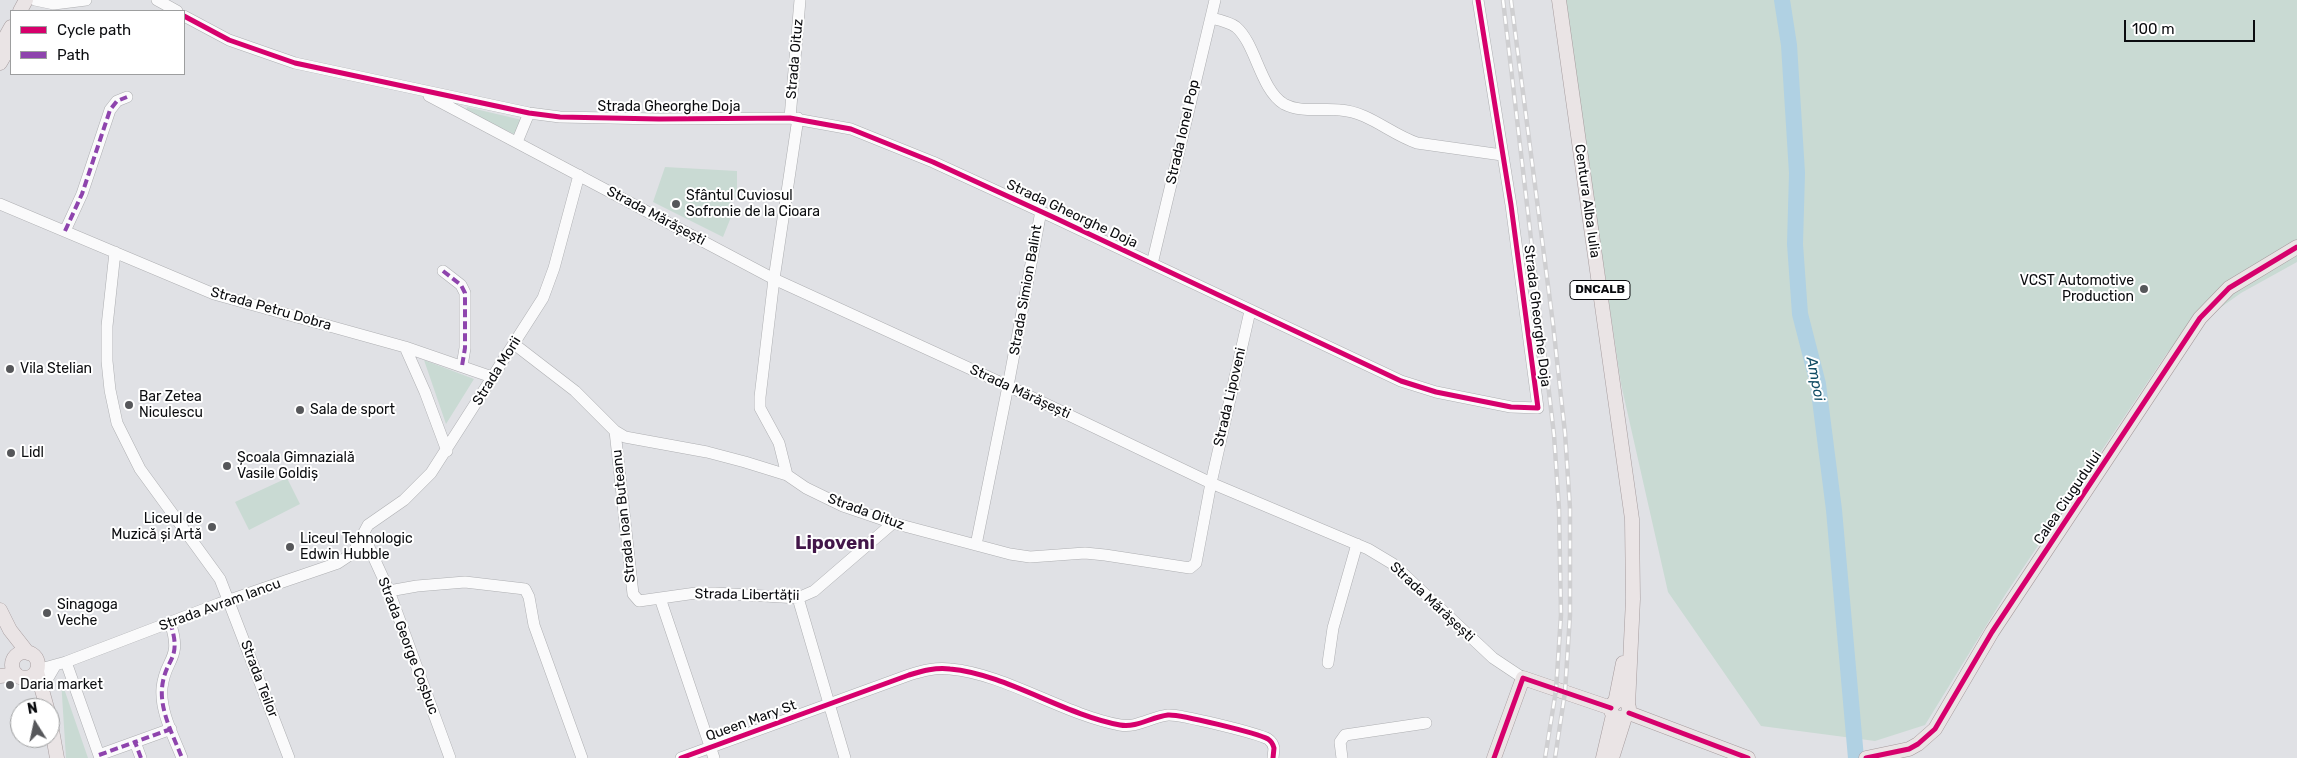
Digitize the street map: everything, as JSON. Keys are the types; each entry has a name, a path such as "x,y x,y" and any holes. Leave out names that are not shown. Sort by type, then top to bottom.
{"main road":[{"name":"Centura Alba Iulia","path":"1559,0 1630,501 1633,538 1632,581 1620,710 1612,758"},
{"path":"3,50 10,30"},
{"name":"Calea Ciugudului","path":"1866,758 1894,753 1918,744 1935,730 1992,632 2200,318 2230,288 2297,248"},
{"path":"0,610 10,630 21,666 43,698"},
{"path":"0,676 21,666"},
{"path":"1494,758 1523,678"},
{"name":"Strada Mărășești","path":"1523,678 1620,710"},
{"name":"Centura Alba Iulia","path":"1603,758 1620,710"},
{"path":"1620,710 1748,758"}],"street":[{"path":"35,0 54,4 86,0"},
{"path":"157,0 174,10"},
{"name":"Strada Oituz","path":"800,0 794,118 760,408 779,443 787,475 806,488 843,506 893,523 1024,557 1085,553 1106,554 1190,568 1196,563 1211,483"},
{"name":"Strada Ionel Pop","path":"1152,264 1215,0"},
{"name":"Strada Gheorghe Doja","path":"185,17 229,40 295,63 529,113 658,120 794,118 838,126 867,134 1041,211 1250,311 1418,387 1511,407 1538,408 1511,205 1478,0"},
{"path":"1211,18 1235,26 1242,34 1271,89 1283,103 1296,108 1354,112 1368,117 1405,139 1417,143 1502,155"},
{"name":"Strada Mărășești","path":"414,89 774,279 1008,386 1211,483 1358,544 1393,564 1493,658 1523,678"},
{"path":"64,231 82,194 110,110 118,101 127,98"},
{"path":"517,142 529,113"},
{"name":"Strada Morii","path":"363,534 368,525 414,491 431,474 514,344 548,287 578,175"},
{"name":"Strada Petru Dobra","path":"0,204 236,302 405,347 492,377"},
{"name":"Strada Simion Balint","path":"976,545 1041,211"},
{"name":"Strada Teilor","path":"115,252 107,326 106,361 117,423 140,469 213,568 229,600 288,758"},
{"path":"443,271 461,285 465,293 465,348 462,366"},
{"name":"Strada Lipoveni","path":"1211,483 1250,311"},
{"name":"Strada Ioan Buteanu","path":"514,344 575,391 615,431 632,439 707,452 787,475"},
{"path":"405,347 425,392 447,451"},
{"name":"Strada Ioan Buteanu","path":"615,431 628,556 633,594 636,600"},
{"name":"Strada Libertății","path":"636,600 642,601 714,592 798,598 814,590 893,523"},
{"name":"Strada Avram Iancu","path":"21,666 60,664 229,600 338,563 353,553 363,534"},
{"name":"Strada George Coșbuc","path":"363,534 389,591 450,758"},
{"path":"1328,663 1333,628 1358,544"},
{"path":"389,591 417,586 465,582 521,587 525,589 529,597 534,625 582,758"},
{"path":"660,598 712,753"},
{"path":"798,598 845,758"},
{"path":"170,622 176,650 164,679 162,690 171,729 182,758"},
{"path":"60,664 100,757 171,729"},
{"path":"43,698 60,664"},
{"name":"Queen Mary St","path":"681,758 712,753 829,705 909,675 939,668 986,677 1078,713 1120,725 1134,724 1168,715 1180,716 1241,731 1268,739 1274,748 1273,758"},
{"path":"1342,758 1340,742 1345,735 1426,723"},
{"path":"135,742 141,758"}],"shaded area":[{"path":"1564,0 2297,0 2297,262 2241,293 2213,313 2167,353 2005,595 1925,725 1875,741 1761,726 1668,592 1621,384"},
{"path":"467,107 522,120 516,135 466,111"},
{"path":"665,167 737,171 737,197 731,199 729,211 731,217 723,237 653,202"},
{"path":"424,360 474,379 446,424"},
{"path":"287,478 300,504 249,530 235,502"},
{"path":"61,680 88,758 66,758"}],"waterway":[{"name":"Ampoi","path":"1782,0 1789,45 1797,173 1795,244 1800,314 1818,384 1834,510 1856,758"}],"railway":[{"path":"1503,0 1554,435 1559,509 1561,615 1556,690 1545,758"},
{"path":"1511,0 1553,324 1565,433 1570,508 1570,615 1565,692 1555,758"}],"marked path":[{"path":"65,231 82,194 110,110 117,101 127,97"},
{"path":"443,271 461,285 465,293 465,348 462,366"},
{"path":"170,622 175,644 174,652 164,678 162,697 168,724 182,758"},
{"path":"141,758 135,742 171,729"},
{"path":"99,755 135,742"}],"cycle path":[{"path":"185,17 229,40 295,63 529,113 560,117 659,119 790,118 851,129 933,162 1401,381 1436,392 1511,407 1538,408 1511,205 1478,0"},
{"path":"1866,758 1909,749 1918,744 1935,729 1992,632 2200,318 2229,288 2297,247"},
{"path":"681,758 909,675 940,669 971,672 992,678 1098,720 1120,725 1138,724 1162,716 1175,715 1261,736 1272,743 1274,748 1273,758"},
{"path":"1494,758 1523,678 1611,708"},
{"path":"1629,713 1748,758"}],"place":[{"name":"Sfântul Cuviosul Sofronie de la Cioara","path":"676,204"},
{"name":"VCST Automotive Production","path":"2144,289"},
{"name":"Vila Stelian","path":"10,369"},
{"name":"Bar Zetea Niculescu","path":"129,405"},
{"name":"Sala de sport","path":"300,410"},
{"name":"Lidl","path":"11,453"},
{"name":"Școala Gimnazială Vasile Goldiș","path":"227,466"},
{"name":"Liceul de Muzică și Artă","path":"212,527"},
{"name":"Liceul Tehnologic Edwin Hubble","path":"290,547"},
{"name":"Sinagoga Veche","path":"47,613"},
{"name":"Daria market","path":"10,685"}],"district":[{"name":"Lipoveni","path":"835,544"}]}
